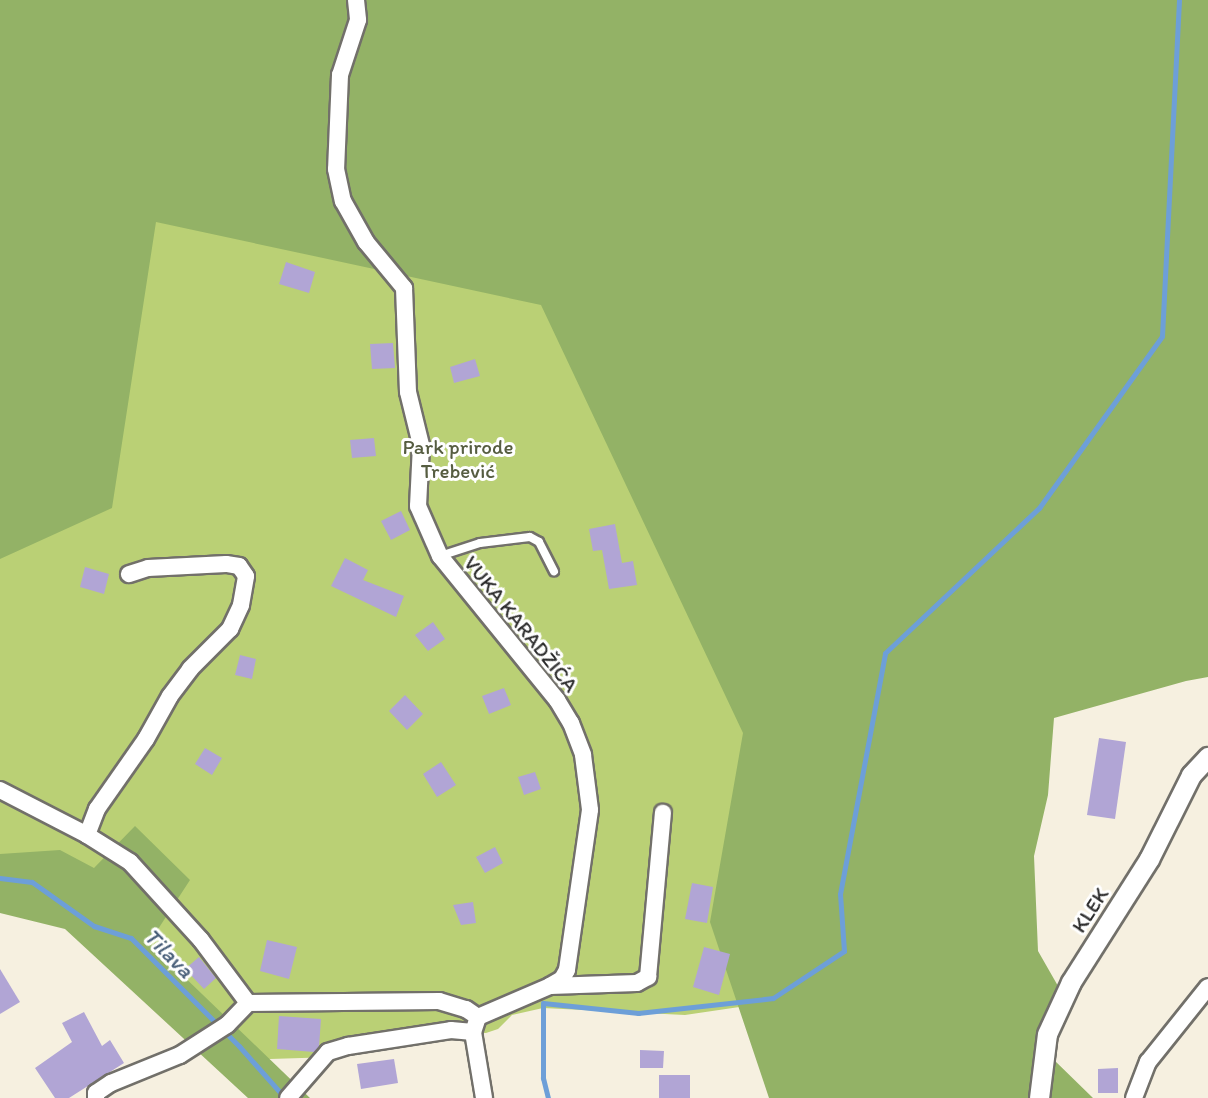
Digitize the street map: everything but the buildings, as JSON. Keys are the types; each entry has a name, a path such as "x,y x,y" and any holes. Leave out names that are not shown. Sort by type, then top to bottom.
{"street":[{"name":"VUKA KARADŽIĆA","path":"356,0 358,20 340,75 336,169 343,201 366,242 404,288 408,392 421,445 418,506 440,556 557,700 571,723 583,755 590,810 586,849 575,900 567,970 562,979 550,986"},
{"path":"87,835 97,809 146,739 170,696 190,669 230,629 241,605 246,576 239,566 226,564 148,568 129,574"},
{"name":"KLEK","path":"1039,1098 1047,1034 1071,982 1149,859 1191,775 1208,757"},
{"path":"0,790 87,835 130,862 201,940 248,1003"},
{"path":"291,1094 328,1052 348,1046 476,1024 550,986 637,983 648,977 663,813"},
{"path":"1134,1098 1148,1062 1208,987"},
{"path":"96,1098 96,1093 111,1083 180,1055 211,1036 227,1025 248,1003 439,1001 456,1004 476,1024 484,1098"}],"lane":[{"path":"440,556 480,543 530,537 539,542 554,571"}],"green space":[{"name":"Park prirode Trebević","path":"0,0 1187,0 753,1005 685,1015 543,1008 512,1015 498,1029 486,1033 469,1033 334,1057 241,1060 121,931 0,898"},
{"path":"0,0 1208,0 1208,677 1054,718 1048,795 1034,856 1038,951 1066,1000 1053,1059 1093,1098 769,1098 710,922 743,733 541,305 156,222 112,508 0,559"},
{"path":"135,826 190,880 149,943 310,1098 248,1098 65,929 0,913 0,854 60,850 94,868"}],"waterway":[{"path":"548,1098 543,1078 543,1003 638,1013 773,998 844,951 840,894 885,653 1039,508 1162,336 1179,0"},
{"name":"Tilava","path":"0,878 32,882 94,926 131,938 239,1046 285,1098"}]}
